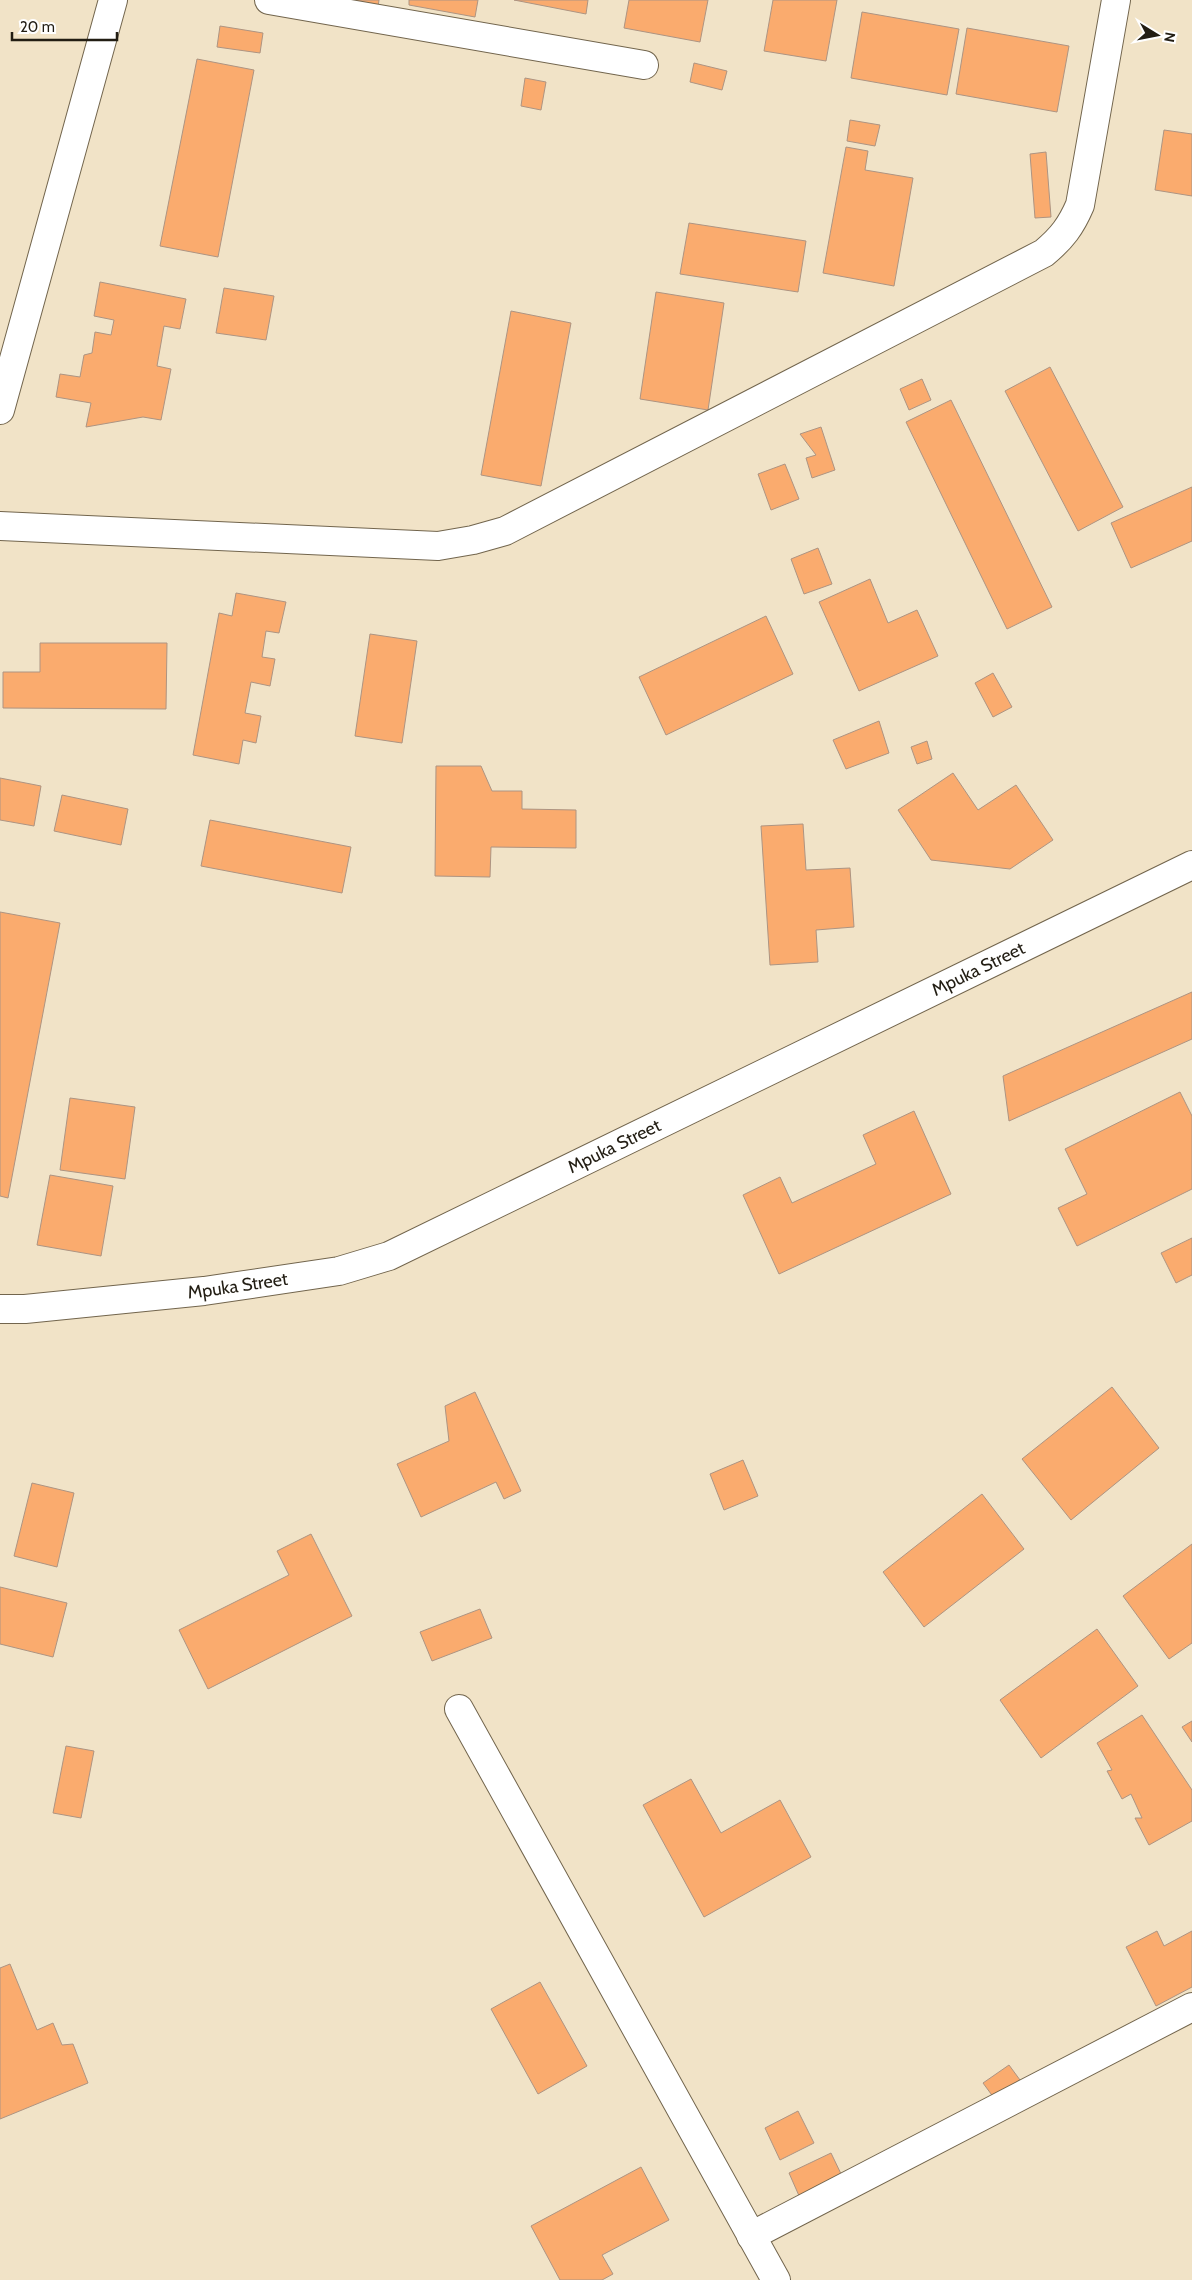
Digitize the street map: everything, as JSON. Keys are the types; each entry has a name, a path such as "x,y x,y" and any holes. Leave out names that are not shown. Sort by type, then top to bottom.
{"street":[{"path":"0,410 113,0"},
{"path":"269,0 644,65"},
{"path":"0,526 438,546 473,540 505,531 1044,253 1060,240 1071,225 1080,205 1116,0"},
{"name":"Mpuka Street","path":"0,1309 25,1309 204,1291 339,1271 389,1256 1192,865"},
{"path":"459,1709 776,2280"},
{"path":"751,2236 1192,2007"}],"building":[{"path":"351,0 379,0 377,14 349,9"},
{"path":"409,0 478,0 475,17 409,5"},
{"path":"514,0 588,0 586,14"},
{"path":"629,0 708,0 700,42 624,28"},
{"path":"773,0 837,0 826,61 764,51"},
{"path":"862,12 959,29 947,95 851,78"},
{"path":"220,26 263,33 260,53 217,47"},
{"path":"967,28 1069,46 1057,112 956,94"},
{"path":"197,59 254,70 218,257 160,246"},
{"path":"694,63 727,71 722,90 690,82"},
{"path":"525,78 546,82 541,110 521,106"},
{"path":"850,120 880,125 875,146 847,141"},
{"path":"1164,130 1192,134 1192,196 1155,190"},
{"path":"846,147 868,151 865,170 913,178 894,286 823,273"},
{"path":"1046,152 1051,217 1035,218 1030,154"},
{"path":"689,223 806,241 798,292 680,274"},
{"path":"100,282 186,299 180,329 164,326 157,366 171,369 161,420 143,417 86,427 91,403 56,397 60,374 80,377 84,355 92,353 95,332 111,335 114,320 94,316"},
{"path":"224,288 274,296 266,340 216,333"},
{"path":"656,292 724,303 708,410 640,399"},
{"path":"511,311 571,323 541,486 481,475"},
{"path":"1050,367 1123,507 1078,531 1005,391"},
{"path":"922,379 931,400 909,410 900,389"},
{"path":"951,400 1052,607 1007,629 906,422"},
{"path":"821,427 835,470 812,478 806,458 816,455 800,434"},
{"path":"785,464 799,499 771,510 758,474"},
{"path":"1192,487 1192,541 1131,568 1111,523"},
{"path":"818,548 832,584 804,594 791,559"},
{"path":"870,579 888,623 917,610 938,656 859,691 819,602"},
{"path":"236,593 286,602 279,633 266,631 262,657 275,659 270,686 251,682 245,713 261,716 256,743 243,740 239,764 193,755 219,613 232,616"},
{"path":"766,616 793,674 666,735 639,677"},
{"path":"370,634 417,641 402,743 355,736"},
{"path":"40,643 167,643 166,709 3,708 3,672 40,672"},
{"path":"993,673 1012,707 993,717 975,683"},
{"path":"879,721 889,753 846,769 833,740"},
{"path":"927,741 932,759 917,764 911,747"},
{"path":"436,766 481,766 492,791 522,791 522,809 576,810 576,848 491,847 490,877 435,876"},
{"path":"953,773 978,810 1016,785 1053,840 1010,869 931,860 898,810"},
{"path":"0,778 41,786 34,826 0,820"},
{"path":"62,795 128,809 121,845 54,831"},
{"path":"210,820 351,847 342,893 201,866"},
{"path":"803,824 806,870 850,868 854,927 816,930 818,962 770,965 761,826"},
{"path":"0,912 60,923 8,1198 0,1196"},
{"path":"1192,992 1192,1039 1009,1121 1003,1076"},
{"path":"1180,1092 1192,1116 1192,1189 1077,1246 1058,1208 1087,1194 1065,1149"},
{"path":"70,1098 135,1107 125,1179 60,1170"},
{"path":"914,1111 951,1194 779,1274 743,1195 780,1177 792,1203 876,1164 863,1135"},
{"path":"50,1175 113,1186 101,1256 37,1245"},
{"path":"1192,1238 1192,1275 1176,1283 1161,1253"},
{"path":"1112,1387 1159,1448 1071,1520 1022,1459"},
{"path":"475,1392 521,1491 504,1499 496,1482 421,1517 397,1464 449,1441 445,1406"},
{"path":"743,1460 758,1496 724,1510 710,1474"},
{"path":"32,1483 74,1493 57,1567 14,1556"},
{"path":"982,1494 1024,1549 924,1627 883,1572"},
{"path":"311,1534 352,1616 208,1689 179,1630 289,1575 277,1551"},
{"path":"1192,1544 1192,1643 1169,1659 1123,1596"},
{"path":"0,1587 67,1603 53,1657 0,1644"},
{"path":"480,1609 492,1638 432,1661 420,1632"},
{"path":"1097,1629 1138,1686 1041,1758 1000,1700"},
{"path":"1142,1715 1192,1790 1192,1821 1149,1845 1135,1818 1142,1818 1131,1794 1122,1799 1107,1771 1112,1770 1097,1743"},
{"path":"1192,1721 1192,1742 1182,1727"},
{"path":"66,1746 94,1751 81,1818 53,1813"},
{"path":"691,1779 721,1833 780,1800 811,1857 704,1917 643,1805"},
{"path":"1157,1931 1164,1946 1192,1931 1192,1987 1156,2006 1126,1947"},
{"path":"10,1964 37,2030 53,2023 62,2045 73,2044 88,2083 0,2119 0,1968"},
{"path":"540,1982 587,2066 538,2094 491,2009"},
{"path":"1009,2065 1020,2080 994,2098 983,2083"},
{"path":"798,2111 814,2143 780,2160 765,2128"},
{"path":"831,2153 843,2178 800,2198 789,2173"},
{"path":"641,2167 669,2220 602,2255 613,2274 602,2280 560,2280 531,2226"}]}
